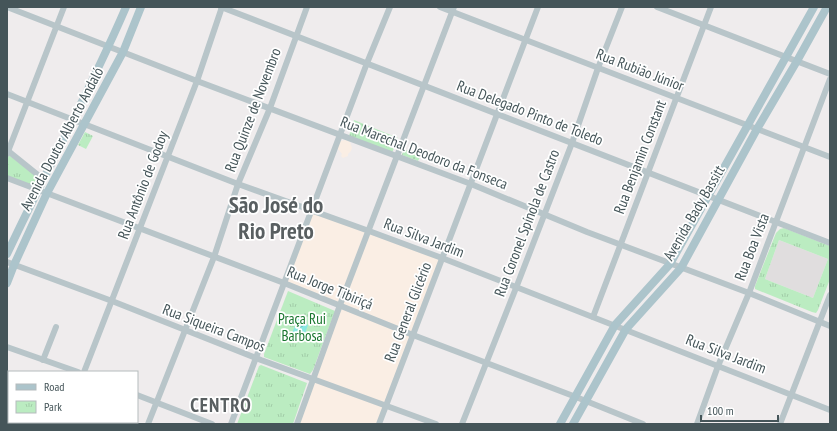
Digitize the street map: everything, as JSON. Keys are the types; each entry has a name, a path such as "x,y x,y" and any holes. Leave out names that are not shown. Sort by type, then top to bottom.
{"main road":[{"name":"Avenida Doutor Alberto Andaló","path":"7,254 37,189 74,119 109,47 126,7"},
{"name":"Avenida Doutor Alberto Andaló","path":"7,283 10,263 123,52 141,7"},
{"name":"Avenida Bady Bassitt","path":"560,424 615,325 670,264 814,7"},
{"name":"Avenida Bady Bassitt","path":"573,424 626,329 681,268 757,129 798,61 827,7"}],"street":[{"name":"Rua Marechal Deodoro da Fonseca","path":"7,7 24,10 57,26 109,47 471,184 830,326"},
{"path":"43,179 7,152 28,102 64,7"},
{"name":"Rua Delegado Pinto de Toledo","path":"222,7 830,243"},
{"name":"Rua Antônio de Godoy","path":"84,371 197,81 222,7"},
{"name":"Rua Quinze de Novembro","path":"148,424 214,257 238,184 270,108 307,7"},
{"path":"231,424 367,63 390,7"},
{"name":"Rua Rubião Júnior","path":"440,7 453,9 526,40 830,157"},
{"name":"Rua General Glicério","path":"379,424 538,7"},
{"name":"Rua Coronel Spínola de Castro","path":"462,424 572,143 598,68 622,7"},
{"path":"657,7 830,74"},
{"name":"Rua Benjamin Constant","path":"593,317 711,7"},
{"path":"297,424 340,305 425,86 453,9"},
{"name":"Rua Boa Vista","path":"697,424 718,366 749,293 830,79"},
{"name":"Rua Silva Jardim","path":"7,94 238,184 369,230 442,258 830,410"},
{"name":"Rua Jorge Tibiriçá","path":"7,178 284,283 413,335 576,396 643,424"},
{"name":"Rua Siqueira Campos","path":"10,263 112,301 256,358 436,424"},
{"path":"780,424 830,295"},
{"path":"43,360 56,327"},
{"path":"7,347 75,371"},
{"path":"138,395 212,424"}],"shaded area":[{"path":"346,140 350,142 352,148 348,156 343,158 338,146 340,141"},
{"path":"312,210 440,259 377,424 298,424 343,304 285,282"},
{"path":"779,240 828,259 813,298 765,279"}],"green space":[{"path":"354,120 398,138 392,153 349,136"},
{"path":"85,132 93,136 86,149 78,145"},
{"path":"404,149 421,155 418,161 402,155"},
{"path":"9,155 39,178 34,187 7,176 7,160"},
{"path":"784,228 830,246 830,279 816,313 755,289 776,233 780,229","holes":["779,240 828,259 813,298 765,279"]},
{"name":"Praça Rui Barbosa","path":"288,291 335,311 313,370 310,374 264,357"},
{"path":"261,365 307,383 293,424 237,424 259,366"}],"water":[{"path":"296,317 303,320 303,322 308,325 303,339 291,335 296,324 294,323"}],"district":[{"name":"São José do Rio Preto","path":"276,218"},
{"name":"CENTRO","path":"221,405"}]}
